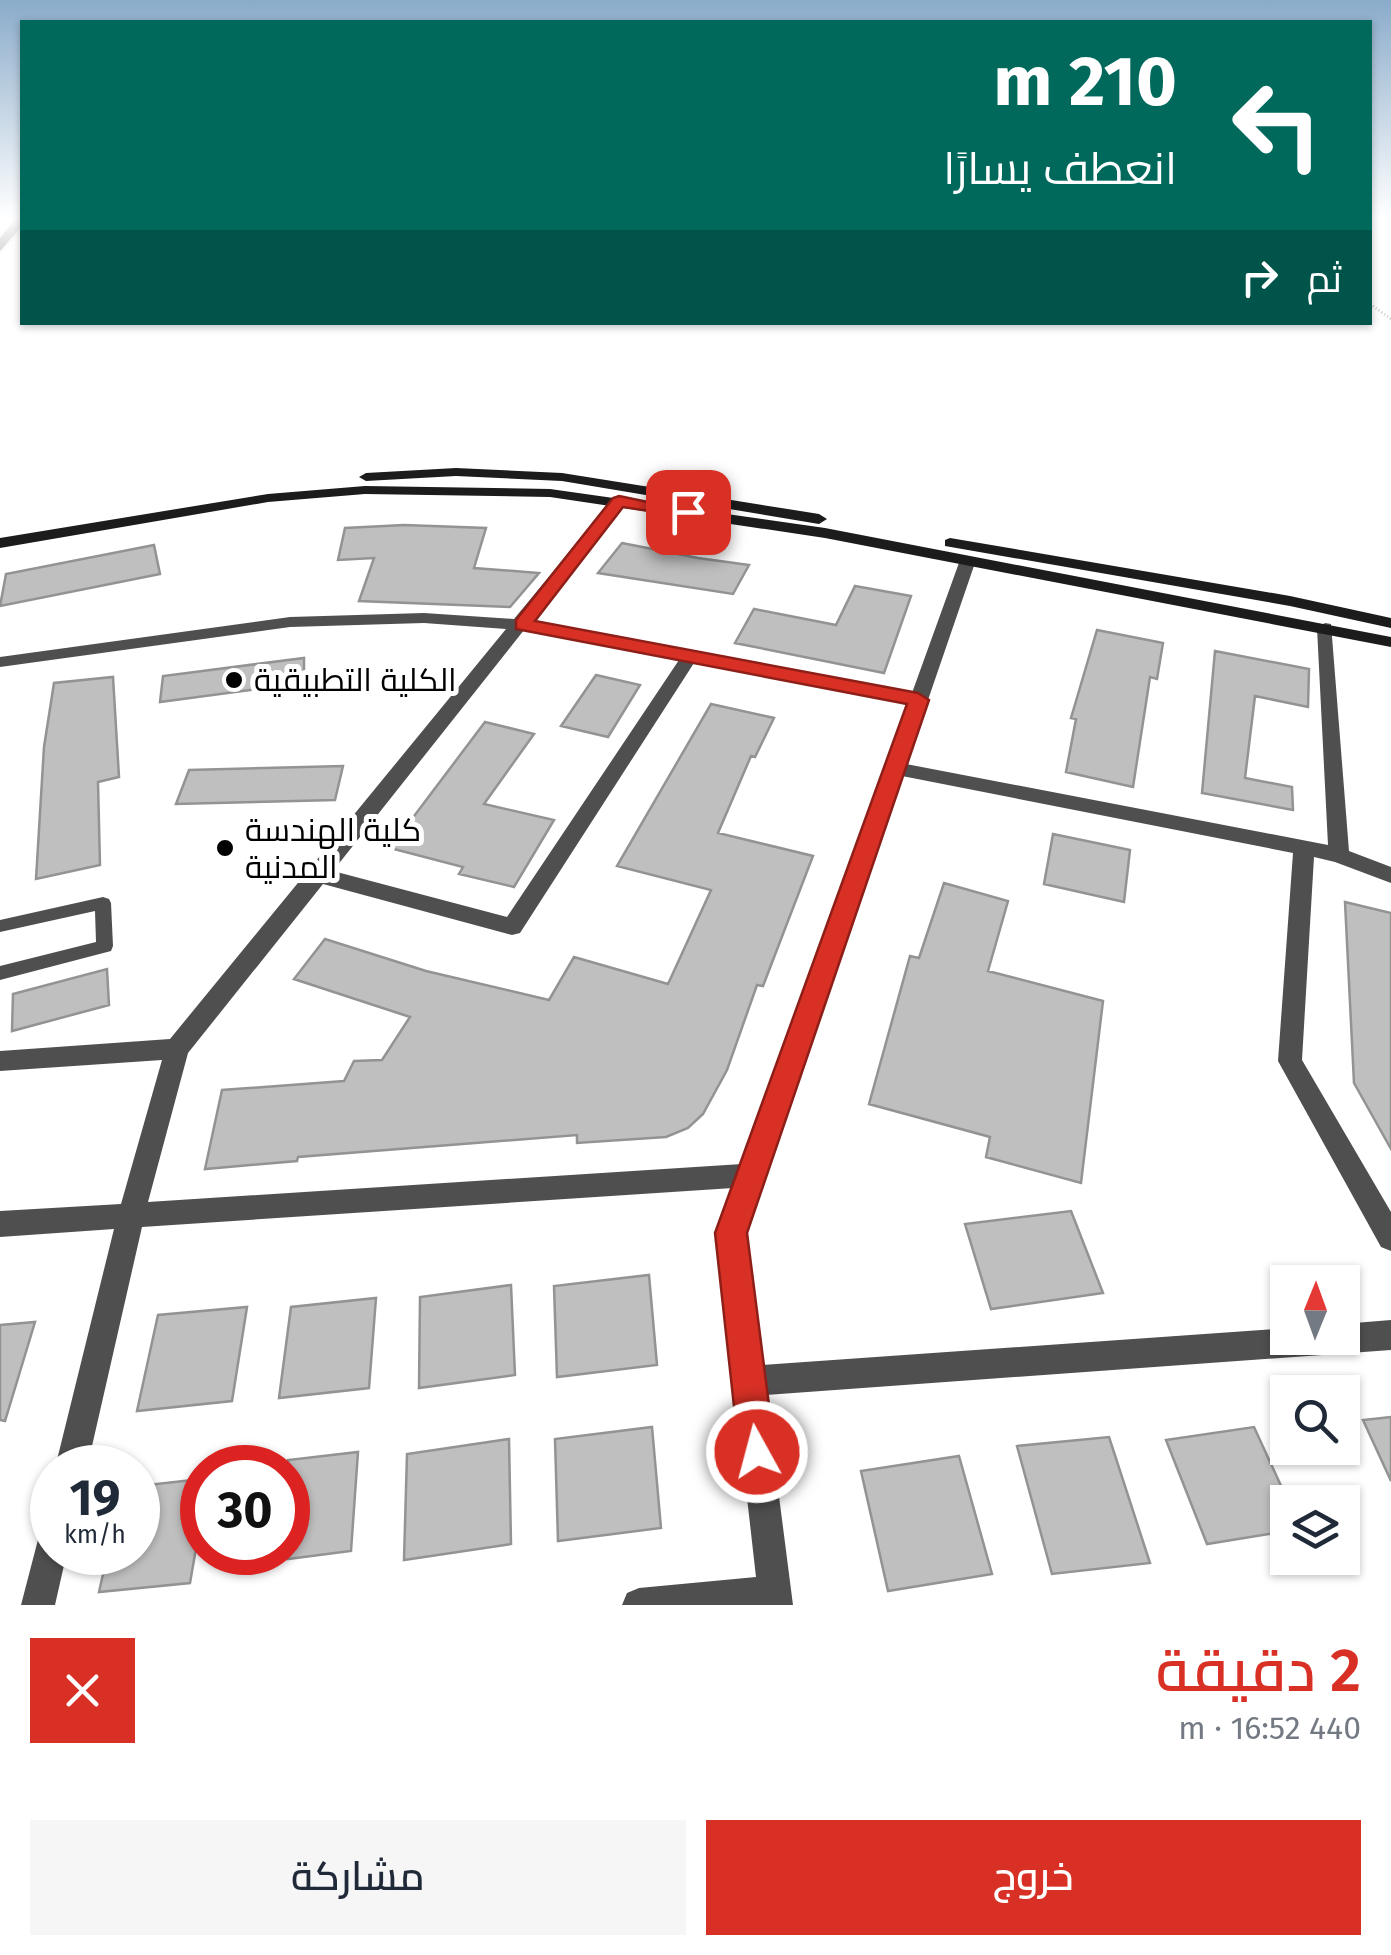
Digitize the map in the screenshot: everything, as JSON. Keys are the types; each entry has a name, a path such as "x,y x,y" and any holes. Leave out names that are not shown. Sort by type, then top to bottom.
{"main road":[{"path":"0,530 228,490 456,472 562,476 1290,601 1391,623"},
{"path":"0,543 268,498 365,490 550,493 619,501 968,560 1391,642"}],"street":[{"path":"76,1445 131,1215 177,1049 619,501"},
{"path":"639,1605 775,1598 731,1233 968,560"},
{"path":"0,662 290,622 424,618 522,624 918,700"},
{"path":"1325,628 1339,855"},
{"path":"319,875 512,927 690,656"},
{"path":"894,768 1339,855 1391,875"},
{"path":"1304,848 1290,1062 1391,1238"},
{"path":"0,1061 177,1049"},
{"path":"0,1224 752,1174"},
{"path":"748,1381 1391,1335"},
{"path":"38,1605 45,1575"}],"lane":[{"path":"0,926 103,903 106,946 0,973"}],"building":[{"path":"345,528 486,528 474,568 539,573 510,607 359,601 374,558 338,560"},
{"path":"622,543 749,565 733,594 598,573"},
{"path":"154,545 160,574 0,606 6,574"},
{"path":"855,586 911,596 884,673 735,643 754,609 836,625"},
{"path":"1097,630 1163,643 1157,679 1150,677 1133,787 1066,772 1076,719 1071,718"},
{"path":"1215,651 1309,669 1308,707 1255,696 1245,778 1292,787 1293,810 1202,793"},
{"name":"الكلية التطبيقية","path":"304,658 304,683 160,702 163,676"},
{"path":"596,675 640,685 608,737 561,726"},
{"path":"113,677 119,777 98,782 100,865 36,879 44,747 54,683"},
{"path":"711,704 774,718 755,757 751,756 718,833 813,856 763,986 757,985 727,1070 703,1114 688,1128 666,1137 577,1143 577,1135 298,1157 297,1161 205,1169 222,1090 344,1081 354,1061 382,1060 410,1017 294,979 325,939 426,971 549,1000 574,957 668,984 711,890 617,866"},
{"path":"485,722 534,734 484,804 554,820 514,887 459,874 463,867 390,848"},
{"path":"343,766 335,800 176,804 189,770"},
{"path":"1053,834 1130,850 1124,902 1044,884"},
{"path":"944,883 1008,901 988,971 1103,1001 1081,1183 986,1157 990,1137 869,1104 910,956 919,958"},
{"path":"1345,902 1391,913 1391,1149 1354,1083"},
{"path":"107,969 109,1005 12,1031 13,994"},
{"path":"1071,1211 1103,1293 991,1309 965,1224"},
{"path":"649,1275 657,1365 557,1377 554,1286"},
{"path":"511,1285 515,1375 419,1388 420,1297"},
{"path":"376,1298 369,1388 279,1398 291,1307"},
{"path":"247,1307 232,1401 137,1411 158,1315"},
{"path":"35,1322 5,1421 0,1420 0,1325"},
{"path":"1391,1417 1391,1481 1363,1420"},
{"path":"652,1427 661,1528 558,1541 555,1439"},
{"path":"1254,1427 1281,1485 1270,1485 1270,1534 1207,1544 1166,1440"},
{"path":"1109,1437 1150,1563 1052,1574 1017,1446"},
{"path":"509,1439 511,1544 404,1560 407,1454"},
{"path":"358,1452 351,1551 310,1556 310,1457"},
{"path":"959,1456 992,1574 888,1591 861,1471"},
{"path":"180,1481 180,1575 191,1575 190,1583 99,1592 103,1575 160,1575 160,1484"}],"place":[{"name":"الكلية التطبيقية","path":"234,680"},
{"name":"كلية الهندسة المدنية","path":"225,848"}],"route":[{"path":"688,512 619,501 522,624 918,700 731,1233 757,1452"}]}
